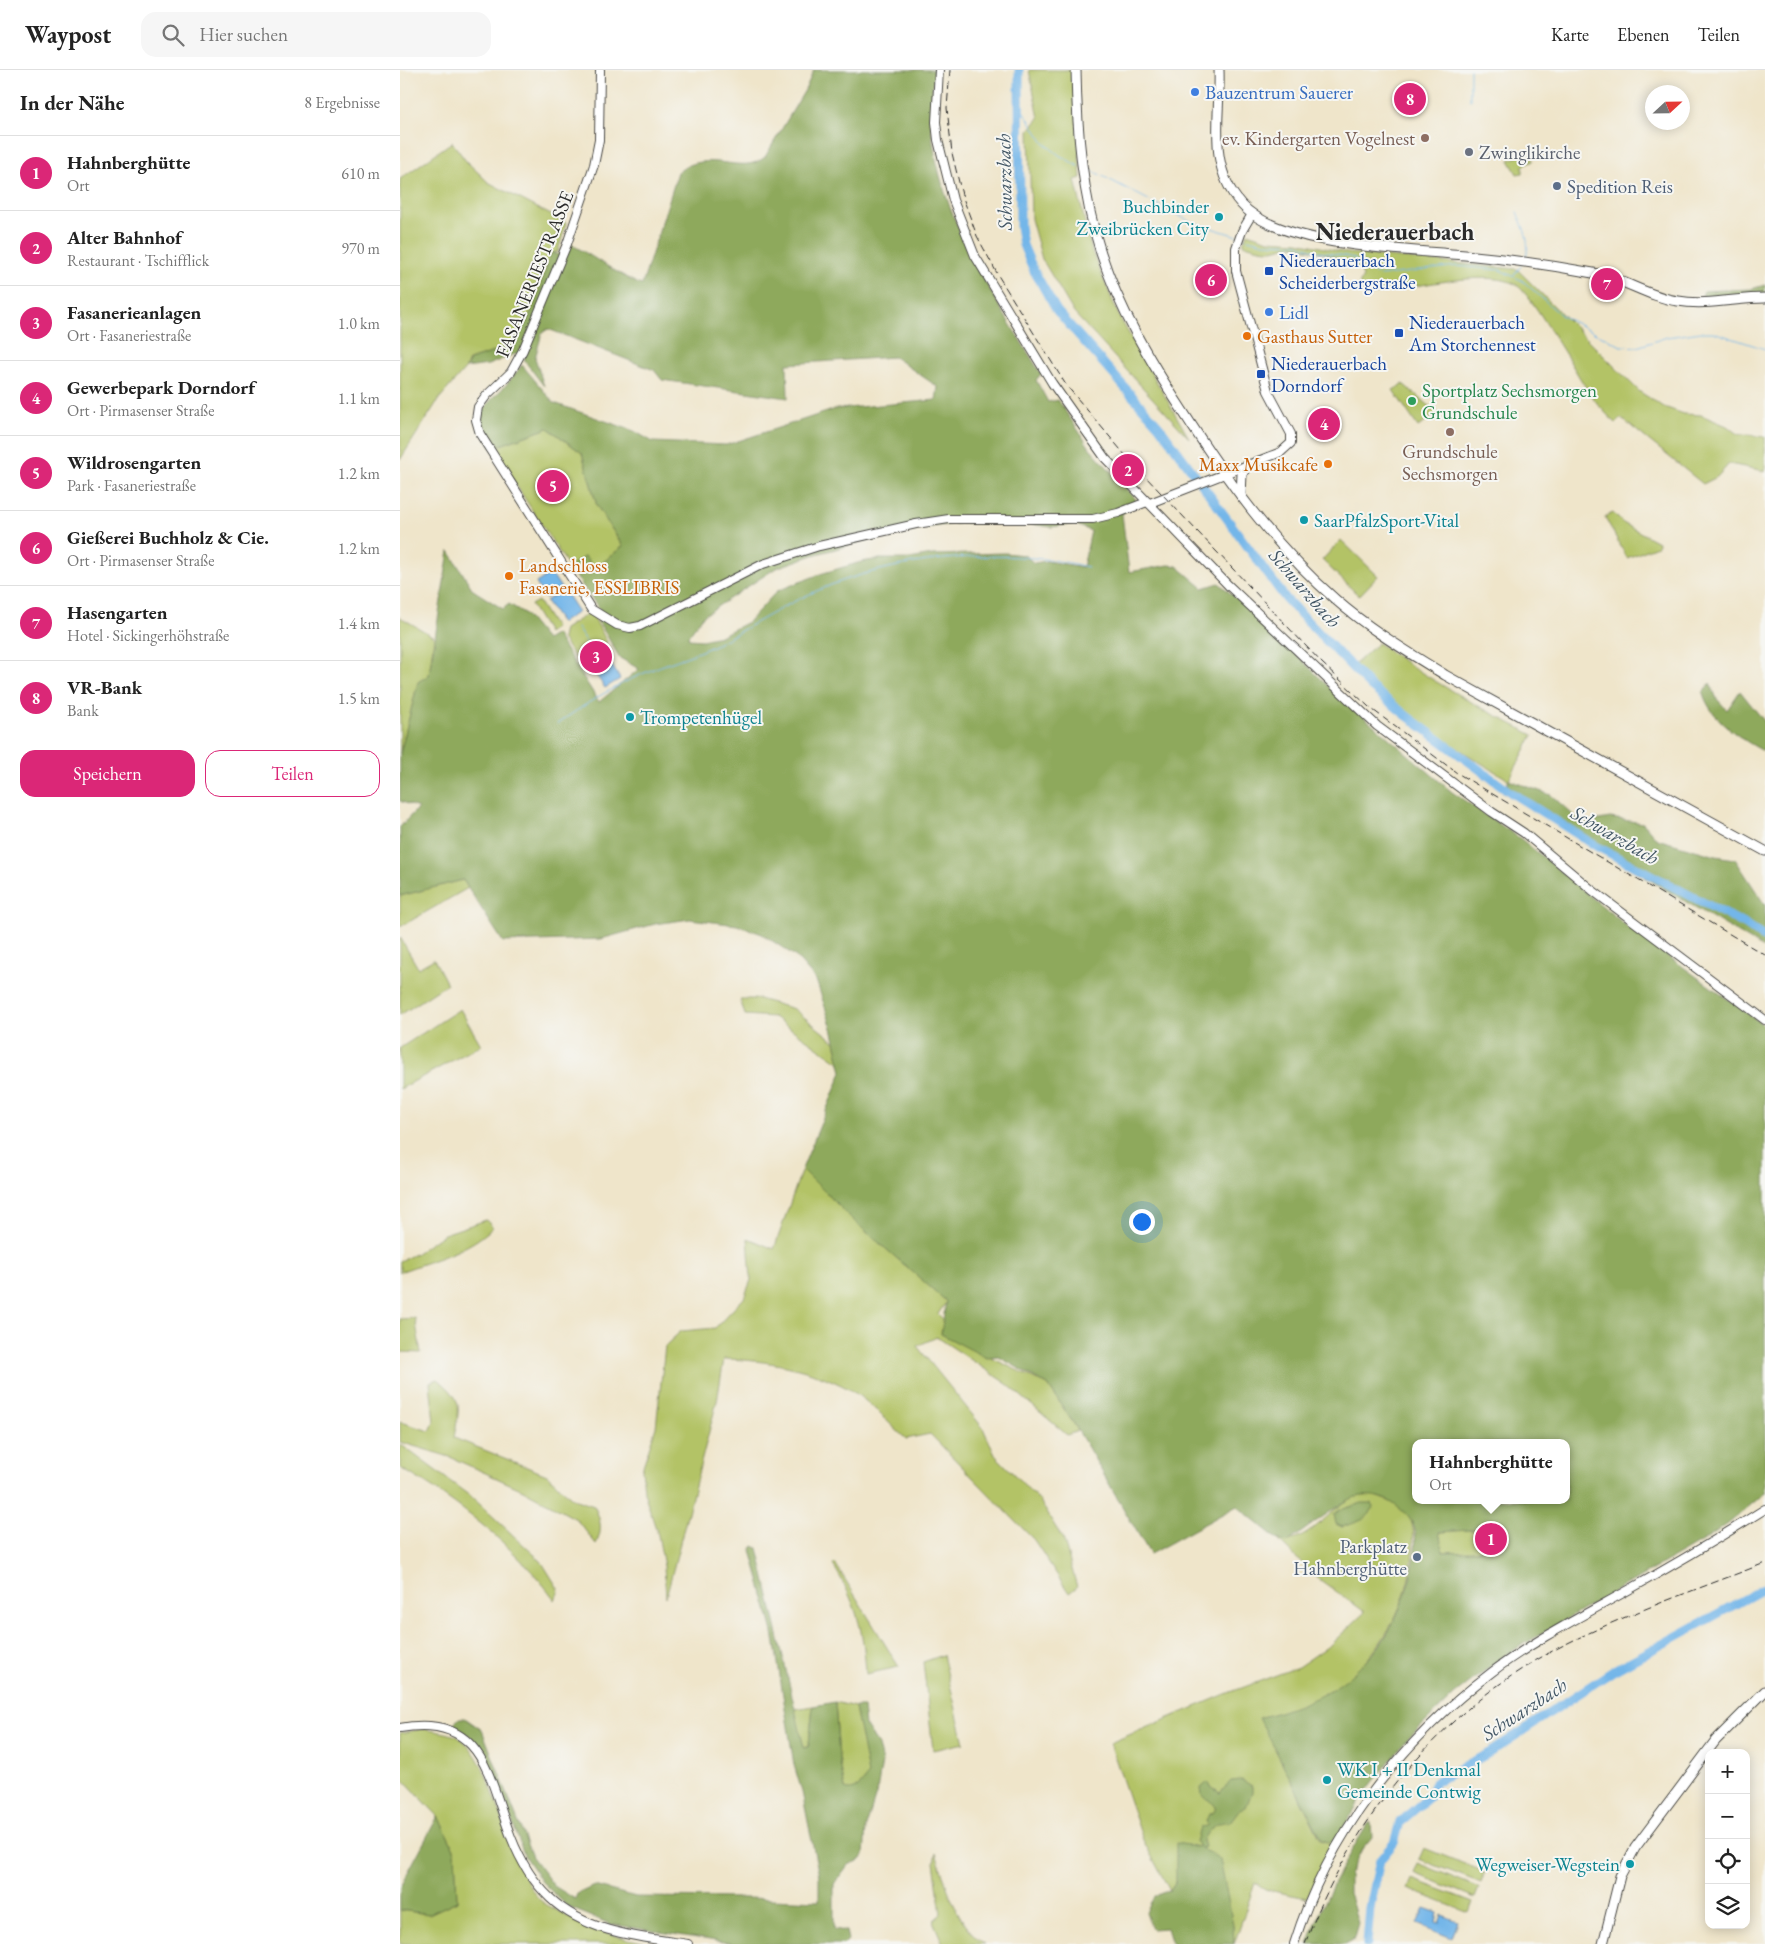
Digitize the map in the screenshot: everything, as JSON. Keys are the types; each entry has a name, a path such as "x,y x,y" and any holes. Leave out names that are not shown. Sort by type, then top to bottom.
{"main road":[{"path":"1076,70 1078,138 1085,184 1100,251 1124,311 1158,374 1224,474 1288,554 1337,601 1370,626 1445,675 1765,851"},
{"path":"1219,70 1216,146 1219,163 1232,192 1252,214 1278,228 1320,240 1524,262 1600,274 1654,296 1678,301 1700,303 1765,298"},
{"path":"1241,496 1242,474 1247,466"},
{"path":"1603,1944 1612,1902 1624,1867 1641,1839 1716,1740 1765,1691"}],"street":[{"name":"FASANERIESTRASSE","path":"600,70 600,124 597,154 567,244 516,365 482,400 476,414 477,426 486,447 595,612 616,625 630,628 640,626 726,582 782,557 819,546 916,524 968,518 1093,519 1118,513 1149,502 1247,466 1287,449 1292,438 1268,392 1239,286 1235,262 1238,242 1252,214"},
{"path":"939,70 936,122 938,140 964,231 983,272 1052,383 1100,452 1228,585 1377,726 1492,812 1524,833 1592,890 1765,1020"},
{"path":"1294,1944 1310,1902 1338,1845 1369,1797 1420,1736 1457,1701 1492,1672 1527,1649 1765,1509"},
{"path":"400,1728 424,1725 439,1726 460,1734 473,1745 488,1769 521,1859 542,1890 561,1907 589,1923 614,1932 688,1944"}],"green space":[{"path":"814,70 934,70 931,124 936,158 956,224 987,286 1041,374 1036,380 1048,402 1058,400 1090,448 1135,498 1136,501 1122,514 1129,572 1169,565 1177,566 1203,588 1219,583 1272,630 1328,686 1452,792 1521,839 1629,928 1765,1026 1765,1493 1728,1524 1702,1541 1505,1655 1455,1694 1405,1742 1366,1791 1333,1844 1322,1840 1259,1718 1292,1708 1332,1689 1357,1670 1379,1646 1397,1616 1410,1580 1414,1562 1415,1531 1405,1513 1391,1502 1382,1498 1372,1496 1356,1497 1332,1510 1287,1543 1277,1539 1237,1506 1150,1554 1076,1427 1048,1385 999,1357 987,1358 941,1334 946,1301 855,1222 802,1169 842,1072 832,1028 816,980 795,956 762,934 737,925 690,919 655,924 601,939 503,942 463,880 400,896 400,827 418,808 400,801 400,754 418,682 429,675 449,551 473,590 503,609 509,604 524,613 546,640 556,634 599,702 639,669 620,658 598,621 601,611 569,567 585,556 595,569 623,546 597,506 582,453 548,428 492,448 482,428 481,420 485,408 522,365 554,403 634,431 653,442 726,445 836,409 936,400 938,387 894,357 787,364 788,398 662,380 654,370 548,329 542,333 535,358 544,386 524,360 527,349 488,365 466,368 470,360 503,348 513,342 520,334 536,300 551,253 566,256 571,244 642,285 678,172 690,165 701,162 746,164 756,162 765,157 805,90","holes":["964,523 1024,523 1051,527 1074,524 1091,531 1083,567 1046,561 1034,563 1024,555 1005,553 932,555 909,559 880,559 861,562 820,574 777,591 748,622 720,636 702,640 689,639 688,636 703,616 776,568 816,554 911,529","1483,1529 1486,1548 1476,1551 1443,1552 1439,1532"]},
{"path":"1029,70 1073,70 1081,178 1075,180 1092,252 1120,318 1189,438 1074,313 1042,259 1031,219 1029,130 1039,118"},
{"path":"452,142 466,161 488,182 566,223 558,252 551,253 531,313 519,334 503,348 469,360 466,368 439,399 400,460 400,179"},
{"path":"1529,152 1533,161 1523,166 1523,173 1517,174 1509,160"},
{"path":"1247,233 1269,240 1298,242 1347,253 1517,269 1640,392 1664,407 1684,414 1701,415 1727,426 1736,433 1765,437 1765,471 1729,464 1717,477 1703,484 1621,418 1616,423 1594,400 1535,306 1515,284 1484,278 1464,279 1367,295 1361,290 1359,285 1363,276 1359,270 1343,260 1293,246 1270,250 1249,246 1243,244"},
{"path":"1765,285 1765,295 1703,298 1702,295 1704,291 1751,289"},
{"name":"Sportplatz Sechsmorgen Grundschule","path":"1403,384 1438,413 1418,427 1393,390"},
{"path":"548,428 582,453 597,506 623,546 595,569 569,567 492,448"},
{"path":"1613,513 1623,523 1658,542 1657,546 1627,558 1605,517"},
{"path":"1341,540 1378,576 1359,596 1322,560"},
{"path":"538,601 555,628 548,633 531,605"},
{"path":"591,612 607,642 578,659 574,657 562,638 564,629"},
{"path":"400,617 434,637 429,676 418,682 400,754"},
{"path":"1378,643 1415,669 1533,735 1509,780 1427,728 1389,699 1353,666"},
{"path":"1710,683 1717,699 1727,710 1740,691 1765,722 1765,752 1737,735 1712,712 1703,693"},
{"path":"1509,780 1551,795 1582,823 1610,818 1643,823 1657,839 1716,856 1735,859 1765,905 1765,949 1503,792"},
{"path":"463,880 468,888 400,927 400,896"},
{"path":"400,937 418,968 434,959 447,984 400,1015"},
{"path":"740,999 759,999 794,1009 835,1042 840,1063 774,1017 745,1015"},
{"path":"460,1009 481,1045 400,1089 400,1048"},
{"path":"802,1169 855,1222 947,1301 938,1314 945,1321 941,1334 1048,1385 1076,1427 1078,1431 1067,1435 1007,1384 937,1337 917,1346 983,1428 995,1455 1040,1501 1064,1541 1077,1587 1069,1593 1034,1540 930,1434 906,1439 855,1393 818,1375 772,1363 724,1359 717,1401 666,1597 664,1566 658,1535 644,1492 642,1469 656,1427 665,1346 681,1331 715,1328 744,1298 751,1280 748,1238 774,1249"},
{"path":"486,1220 493,1227 462,1249 400,1272 400,1261 415,1254 444,1234"},
{"path":"415,1318 421,1353 400,1352 400,1319"},
{"path":"438,1379 453,1394 458,1405 454,1438 547,1475 573,1499 594,1506 600,1525 600,1534 596,1544 576,1519 523,1490 450,1457 400,1442 400,1422 430,1431 434,1422 430,1382"},
{"path":"400,1444 474,1499 541,1561 559,1590 555,1600 523,1562 484,1526 421,1480 400,1468"},
{"path":"1373,1495 1391,1502 1403,1510 1411,1521 1413,1530 1411,1569 1399,1608 1390,1626 1380,1644 1367,1660 1337,1688 1310,1703 1260,1718 1321,1840 1333,1844 1307,1898 1267,1890 1255,1883 1234,1944 1233,1925 1176,1882 1170,1891 1143,1840 1110,1743 1228,1693 1298,1667 1330,1645 1365,1612 1316,1577 1277,1539 1287,1541 1297,1538 1317,1526 1345,1502 1356,1496"},
{"path":"1362,1503 1371,1503 1373,1506 1369,1515 1357,1522 1342,1527 1336,1524 1334,1514 1340,1510"},
{"path":"1483,1529 1486,1548 1476,1551 1443,1552 1439,1532"},
{"path":"754,1546 758,1548 804,1748 808,1747 809,1744 813,1706 835,1702 839,1758 845,1789 853,1790 859,1786 868,1774 855,1707 863,1707 865,1725 878,1745 882,1762 877,1791 866,1827 864,1856 861,1860 848,1865 834,1884 834,1929 846,1931 848,1940 844,1944 735,1944 610,1924 568,1907 542,1882 525,1857 493,1770 478,1743 454,1724 459,1718 465,1718 482,1730 532,1857 554,1886 575,1899 577,1894 594,1886 636,1897 819,1901 819,1876 802,1792 794,1765 773,1632 751,1550"},
{"path":"835,1563 899,1667 866,1674 861,1630 848,1592 833,1565"},
{"path":"943,1655 964,1743 933,1750 923,1662"},
{"path":"835,1702 855,1707 867,1758 868,1775 859,1786 850,1791 845,1789 839,1758"},
{"path":"813,1706 809,1744 808,1747 804,1748 794,1709"},
{"path":"422,1729 456,1736 469,1746 490,1786 518,1862 528,1883 540,1900 591,1928 615,1936 653,1944 400,1944 400,1910 429,1914 457,1901 455,1851 438,1816 400,1776 400,1733"},
{"path":"1242,1780 1252,1786 1252,1792 1246,1807 1238,1811 1230,1822 1218,1824 1211,1829 1203,1840 1205,1847 1200,1848 1220,1859 1233,1925 1234,1944 1172,1944 1167,1928 1152,1929 1146,1913 1148,1908 1152,1900 1161,1893 1170,1891 1176,1882 1176,1843 1199,1847 1196,1842 1200,1828 1208,1825 1206,1821 1209,1814 1214,1812 1216,1807 1210,1800 1202,1796 1201,1788 1208,1782 1211,1787 1220,1793 1231,1781"},
{"path":"438,1816 455,1851 457,1901 429,1914 400,1910 400,1887"},
{"path":"1371,1822 1372,1837 1362,1849 1349,1875 1349,1893 1358,1923 1353,1940 1345,1944 1308,1944 1320,1912 1342,1867"},
{"path":"1424,1848 1485,1872 1481,1883 1419,1859"},
{"path":"936,1853 948,1890 959,1915 975,1936 985,1944 943,1944 933,1921 941,1914 934,1862"},
{"path":"1418,1863 1479,1888 1475,1898 1414,1873"},
{"path":"1412,1879 1473,1902 1469,1913 1408,1889"}],"water":[{"path":"551,573 561,588 545,598 536,583"},
{"path":"563,589 578,612 561,623 546,601"},
{"path":"610,662 620,679 605,688 594,672"},
{"path":"1424,1908 1438,1913 1436,1922 1439,1923 1442,1915 1458,1921 1452,1938 1417,1924"}],"waterway":[{"name":"Schwarzbach","path":"1019,70 1020,226 1023,245 1034,271 1057,311 1159,426 1286,599 1371,687 1510,792 1596,846 1746,925 1765,938"},
{"path":"1470,70 1470,100"},
{"name":"Schwarzbach","path":"1020,106 1044,143 1059,155 1078,166"},
{"name":"Schwarzbach","path":"1087,168 1189,221 1237,236"},
{"path":"1517,212 1527,241 1528,247 1525,259"},
{"name":"Schwarzbach","path":"1244,238 1264,243 1297,244 1319,252 1353,258 1380,276 1456,266 1500,270 1523,281 1562,316 1621,346 1637,347 1667,337 1713,332 1765,349"},
{"path":"1514,275 1521,266"},
{"path":"557,724 598,697 631,679 713,646 815,591 861,575 925,561 992,556 1025,557 1088,567"},
{"path":"577,628 595,656"},
{"name":"Schwarzbach","path":"1367,1944 1370,1908 1380,1860 1394,1843 1400,1822 1429,1797 1435,1782 1489,1753 1613,1671 1765,1588"}],"railway":[{"path":"950,70 947,108 952,153 962,195 977,236 999,277 1066,385 1126,456 1322,663 1369,707 1457,773 1765,955"},
{"path":"1305,1944 1325,1896 1349,1851 1377,1808 1409,1767 1445,1730 1484,1696 1526,1666 1595,1630 1765,1563"}],"place":[{"name":"Bauzentrum Sauerer","path":"1195,92"},
{"name":"VR-Bank","path":"1410,99"},
{"name":"ev. Kindergarten Vogelnest","path":"1425,138"},
{"name":"Zwinglikirche","path":"1469,152"},
{"name":"Spedition Reis","path":"1557,186"},
{"name":"Buchbinder Zweibrücken City","path":"1219,217"},
{"name":"Niederauerbach Scheiderbergstraße","path":"1269,271"},
{"name":"Gießerei Buchholz & Cie.","path":"1211,280"},
{"name":"Hasengarten","path":"1607,284"},
{"name":"Lidl","path":"1269,312"},
{"name":"Niederauerbach Am Storchennest","path":"1399,333"},
{"name":"Gasthaus Sutter","path":"1247,336"},
{"name":"Niederauerbach Dorndorf","path":"1261,374"},
{"name":"Sportplatz Sechsmorgen Grundschule","path":"1412,401"},
{"name":"Gewerbepark Dorndorf","path":"1324,424"},
{"name":"Grundschule Sechsmorgen","path":"1450,432"},
{"name":"Maxx Musikcafe","path":"1328,464"},
{"name":"Alter Bahnhof","path":"1128,470"},
{"name":"Wildrosengarten","path":"553,486"},
{"name":"SaarPfalzSport-Vital","path":"1304,520"},
{"name":"Landschloss Fasanerie, ESSLIBRIS","path":"509,576"},
{"name":"Fasanerieanlagen","path":"596,657"},
{"name":"Trompetenhügel","path":"630,717"},
{"name":"Hahnberghütte","path":"1491,1539"},
{"name":"Parkplatz Hahnberghütte","path":"1417,1557"},
{"name":"WK I + II Denkmal Gemeinde Contwig","path":"1327,1780"},
{"name":"Wegweiser-Wegstein","path":"1630,1864"}],"district":[{"name":"Niederauerbach","path":"1395,232"}]}
